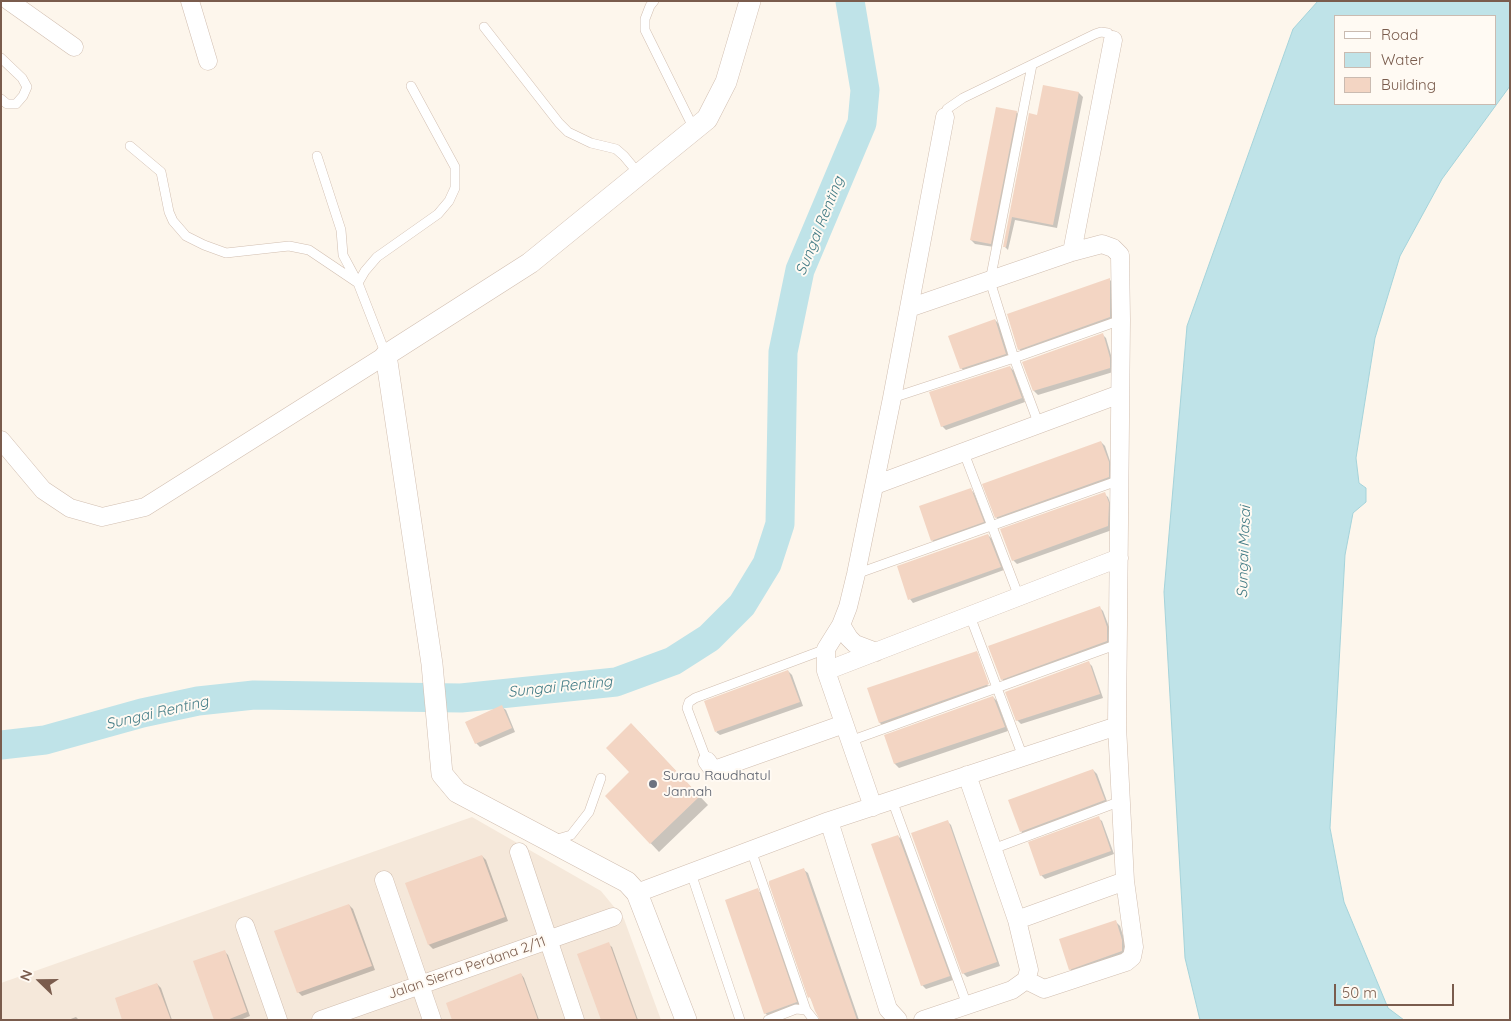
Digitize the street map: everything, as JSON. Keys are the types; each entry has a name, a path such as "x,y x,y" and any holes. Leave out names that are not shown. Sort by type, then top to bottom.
{"street":[{"path":"9,1 74,47"},
{"path":"190,1 208,61"},
{"path":"1,440 43,490 70,508 102,517 145,507 530,263 707,119 726,82 750,1"},
{"path":"1072,252 1113,40"},
{"path":"873,807 826,671 826,649 841,625 848,607 856,574 892,398 945,117"},
{"path":"909,308 990,282 1072,252 1102,244 1113,248 1120,255 1118,726 1125,881 1134,947 1132,957 1126,962 1044,989 1026,980"},
{"path":"386,356 432,664 442,774 457,792 627,882 638,893 686,1020"},
{"path":"874,485 1120,394"},
{"path":"826,671 1119,558"},
{"path":"841,625 849,638 856,644 876,652"},
{"path":"707,761 709,766 717,769 844,724"},
{"path":"638,893 829,821 1118,726"},
{"path":"923,1020 1012,990 1026,980 1029,970 1017,920 967,776"},
{"path":"829,821 888,1009 898,1020"},
{"path":"519,852 575,1020"},
{"path":"384,880 432,1020"},
{"path":"1017,920 1125,881"},
{"name":"Jalan Sierra Perdana 2/11","path":"322,1020 613,917"},
{"path":"245,926 278,1020"}],"lane":[{"path":"654,1 645,19 645,30 694,129"},
{"path":"484,27 568,132 591,144 616,149 639,174"},
{"path":"945,117 948,109 963,98 1101,32 1108,33 1113,40"},
{"path":"1,58 22,78 27,87 23,96 16,104 7,104 1,99"},
{"path":"1032,65 990,282 1014,358 1039,424"},
{"path":"358,283 365,271 378,257 438,214 449,201 455,188 455,167 412,86"},
{"path":"130,146 162,172 168,212 186,236 226,253 289,246 309,250 358,283"},
{"path":"317,156 341,230 343,255 358,283 386,356"},
{"path":"892,398 1121,320"},
{"path":"964,452 1019,597"},
{"path":"856,574 1120,480"},
{"path":"970,616 1023,757"},
{"path":"850,741 1118,644"},
{"path":"707,761 688,708 689,702 695,698 826,649"},
{"path":"549,841 570,835 589,812 601,778"},
{"path":"892,800 967,1005"},
{"path":"993,849 1121,800"},
{"path":"751,850 806,1010 814,1020"},
{"path":"691,873 740,1020"},
{"path":"768,1020 796,1009 806,1010"}],"shaded area":[{"path":"472,817 601,891 624,919 661,1020 1,1020 1,983"}],"water":[{"name":"Sungai Masai","path":"1318,1 1510,1 1510,86 1442,179 1400,256 1375,338 1356,458 1359,483 1366,488 1366,502 1353,513 1345,555 1330,828 1344,902 1388,1008 1404,1020 1200,1020 1185,958 1164,592 1187,326 1293,29"}],"building":[{"path":"1043,85 1079,92 1053,225 1012,217 1006,247 1003,247 1029,113 1037,115"},
{"path":"996,107 1017,111 991,244 970,240"},
{"path":"1110,278 1110,317 1018,350 1007,314"},
{"path":"995,319 1006,354 960,369 948,336"},
{"path":"1103,333 1110,358 1110,368 1033,391 1022,362"},
{"path":"1010,366 1022,398 941,427 929,392"},
{"path":"1101,441 1109,462 1109,477 995,518 982,484"},
{"path":"971,488 984,522 931,541 919,506"},
{"path":"1105,492 1109,503 1108,526 1012,561 1000,529"},
{"path":"988,534 1001,567 908,600 897,566"},
{"path":"1100,606 1107,627 1107,641 1001,680 988,646"},
{"path":"977,651 989,684 879,723 867,688"},
{"path":"1089,661 1100,694 1016,721 1005,692"},
{"path":"788,670 800,702 715,732 704,701"},
{"path":"993,696 1005,727 894,764 884,735"},
{"path":"502,705 512,728 475,744 465,722"},
{"name":"Surau Raudhatul Jannah","path":"631,723 700,796 650,844 605,796 629,772 606,748"},
{"path":"1093,769 1105,800 1020,832 1008,800"},
{"path":"1099,816 1111,851 1040,876 1028,842"},
{"path":"948,820 997,962 962,974 911,833"},
{"path":"898,835 950,976 921,986 871,844"},
{"path":"482,855 505,917 428,945 405,883"},
{"path":"804,868 857,1020 820,1020 810,997 808,998 769,884 769,881"},
{"path":"758,888 797,1002 764,1014 725,900"},
{"path":"349,904 372,966 297,993 274,931"},
{"path":"1116,920 1122,940 1122,951 1069,970 1059,939"},
{"path":"609,942 637,1020 601,1020 577,954"},
{"path":"225,950 247,1012 227,1020 214,1020 193,961"},
{"path":"521,973 538,1020 452,1020 446,1003"},
{"path":"157,983 171,1020 122,1020 115,998"}],"waterway":[{"name":"Sungai Renting","path":"1,745 45,740 142,713 198,701 254,695 461,698 616,682 673,661 709,638 742,605 767,564 780,524 783,352 800,270 862,123 865,90 850,1"}],"place":[{"name":"Surau Raudhatul Jannah","path":"653,784"}]}
